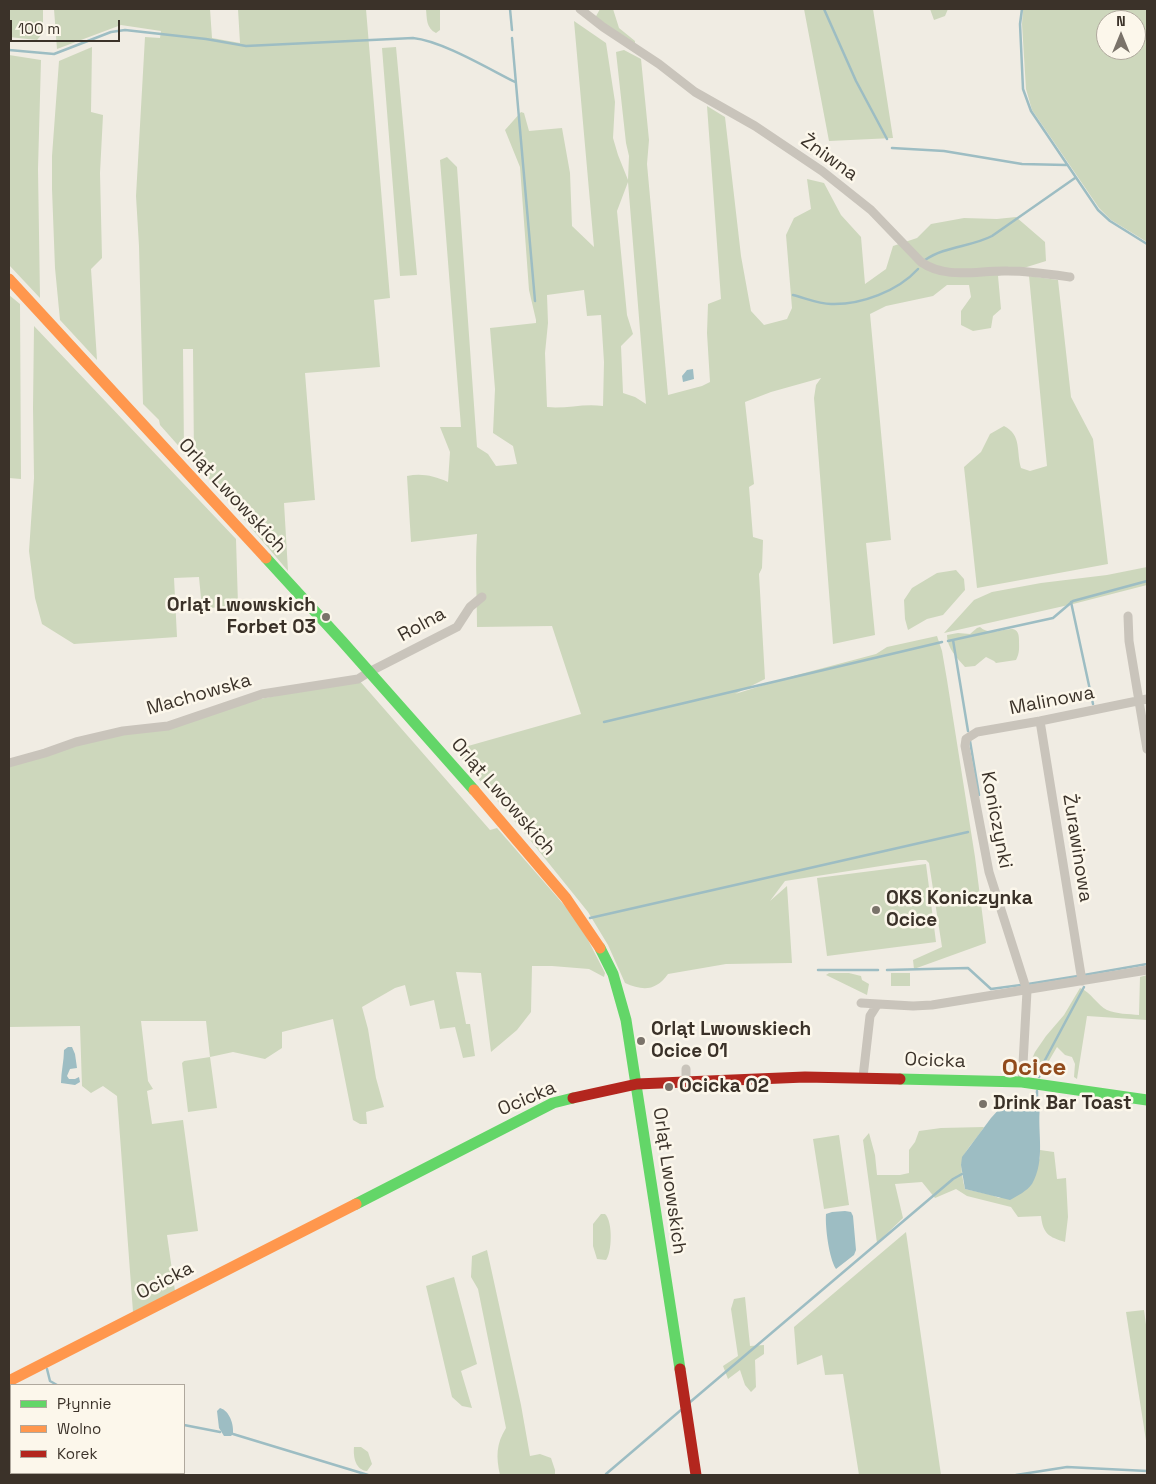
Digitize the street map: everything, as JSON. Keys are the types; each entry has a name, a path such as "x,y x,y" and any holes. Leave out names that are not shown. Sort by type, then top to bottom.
{"street":[{"name":"Żniwna","path":"580,9 611,33 659,64 695,92 767,134 834,180 871,210 916,257 929,267 945,273 1009,271 1070,276"},
{"name":"Orląt Lwowskich","path":"9,280 369,672 524,847 566,898 595,939 614,974 623,1003 696,1475"},
{"name":"Rolna","path":"369,672 457,626 470,607 482,597"},
{"path":"1128,616 1129,641 1143,700 1147,749"},
{"name":"Machowska","path":"9,762 45,754 76,742 123,731 168,726 262,694 358,679 369,672"},
{"name":"Malinowa","path":"966,739 976,732 1143,700"},
{"name":"Żurawinowa","path":"1040,721 1082,981"},
{"name":"Koniczynki","path":"966,739 965,746 989,872 1027,991 1022,1082"},
{"path":"861,1003 877,1005 932,1005 1147,970"},
{"path":"863,1077 870,1016 877,1005"},
{"name":"Ocicka","path":"9,1381 553,1103 686,1075 863,1077 1022,1082 1147,1100"}],"green space":[{"path":"9,9 43,9 43,33 37,40 9,37"},
{"path":"54,9 210,9 212,38 240,43 238,9 366,9 390,298 374,300 380,367 305,373 315,500 284,503 288,571 194,461 193,349 183,349 184,452 160,425 159,420 143,404 136,196 145,37 160,38 161,31 121,25 57,49"},
{"path":"426,9 440,9 440,30 436,33 430,29"},
{"path":"600,9 613,9 619,28 635,41 635,46 595,18"},
{"path":"804,9 873,9 893,138 829,141"},
{"path":"930,9 948,9 945,16 934,20"},
{"path":"1023,9 1147,9 1147,242 1111,220 1099,208 1032,110 1026,89 1022,24"},
{"path":"574,21 606,43 615,102 613,138 628,180 629,156 616,52 624,50 641,59 649,140 647,164 668,395 710,382 707,333 708,304 721,299 707,106 725,117 741,256 751,311 764,325 787,319 792,308 786,235 794,218 811,209 807,179 824,183 841,215 861,237 865,284 886,269 893,246 917,238 931,224 964,218 997,219 1016,217 1045,242 1046,261 998,276 1001,309 993,316 991,328 973,331 961,325 961,311 971,297 969,285 947,285 933,296 886,306 870,314 891,540 866,543 875,635 833,644 814,398 816,385 821,378 771,392 745,402 754,484 749,487 753,537 763,540 762,568 759,574 765,679 735,694 876,654 887,647 937,636 942,651 947,680 975,857 986,943 914,969 913,960 942,947 929,863 926,860 919,860 785,881 770,901 787,886 792,963 726,964 668,974 659,984 649,988 632,986 625,983 608,945 588,912 454,750 581,714 552,626 477,627 477,534 411,542 407,476 428,476 448,482 450,452 440,427 461,427 440,160 447,157 457,167 477,447 488,454 496,466 517,464 513,446 493,433 495,389 490,328 536,323 529,290 520,167 505,130 521,112 524,113 529,131 562,128 570,173 572,226 594,247","holes":["628,182 646,404 635,397 623,393 621,346 633,334 627,315 617,211","584,290 587,316 601,315 604,362 603,406 547,407 545,353 548,323 547,295"]},
{"path":"92,47 91,112 103,115 100,173 102,258 91,269 97,360 60,320 55,268 52,189 52,156 59,61"},
{"path":"396,47 417,275 400,276 382,48"},
{"path":"9,55 41,60 38,169 40,298 9,265"},
{"path":"1029,276 1058,280 1071,397 1093,439 1108,564 977,588 964,467 981,452 990,434 1004,426 1014,434 1021,468 1030,471 1047,466"},
{"path":"9,295 20,304 21,479 9,478"},
{"path":"34,326 236,539 238,605 202,609 199,577 174,578 177,637 74,644 42,624 35,598 29,551 34,478"},
{"path":"1147,567 1147,585 944,633 974,600 992,592 1041,583 1107,575"},
{"path":"956,570 964,579 965,590 943,615 927,619 908,630 905,619 904,600 912,588 937,573"},
{"path":"980,627 992,632 1015,630 1018,633 1019,640 1019,652 1016,660 996,663 986,657 975,666 965,667 951,648 947,635 958,633 970,634"},
{"path":"358,679 490,830 497,828 571,913 587,938 605,973 604,977 589,969 532,966 531,1012 517,1030 491,1052 481,973 456,972 466,1024 470,1024 475,1056 463,1058 455,1027 440,1029 434,1000 410,1006 405,985 395,988 362,1007 368,1029 376,1078 384,1107 366,1112 367,1124 360,1124 353,1120 333,1019 282,1032 282,1048 265,1059 233,1052 210,1057 206,1021 141,1021 148,1081 153,1089 147,1091 152,1124 183,1120 198,1231 167,1235 175,1291 133,1312 117,1096 103,1086 91,1093 82,1086 80,1026 9,1027 9,763 77,742 168,726 226,706"},
{"name":"OKS Koniczynka Ocice","path":"926,864 936,942 827,956 817,878"},
{"path":"829,973 849,973 861,976 862,980 869,984 867,995 826,975"},
{"path":"891,973 910,973 910,986 891,986"},
{"path":"1147,975 1147,1020 1087,1016 1077,1079 1074,1077 1075,1064 1072,1057 1065,1055 1057,1047 1043,1071 1034,1074 1031,1061 1035,1052 1064,1015 1080,988 1107,1010 1139,1015 1140,977"},
{"path":"210,1057 217,1108 188,1112 182,1063 184,1061"},
{"path":"984,1127 964,1155 962,1161 962,1177 965,1189 999,1198 1031,1185 1040,1157 1040,1150 1054,1152 1057,1179 1066,1178 1068,1217 1065,1242 1045,1231 1041,1216 1018,1217 1011,1207 967,1196 956,1189 935,1198 922,1182 895,1184 903,1218 877,1243 863,1140 869,1133 875,1155 877,1175 900,1175 909,1173 909,1150 915,1142 919,1131 941,1128"},
{"path":"839,1135 849,1205 824,1209 813,1139"},
{"path":"601,1214 605,1214 608,1218 611,1237 610,1251 606,1260 597,1259 593,1246 593,1224"},
{"path":"906,1232 941,1475 859,1475 843,1374 825,1375 822,1355 797,1365 794,1327"},
{"path":"487,1250 521,1405 530,1456 540,1454 551,1458 555,1475 500,1475 498,1451 500,1440 506,1428 478,1289 471,1277 472,1256"},
{"path":"454,1277 477,1364 461,1371 472,1408 462,1406 452,1397 426,1286"},
{"path":"745,1297 750,1346 764,1345 764,1354 755,1360 756,1387 751,1392 745,1385 740,1370 728,1379 723,1366 738,1356 731,1309 734,1299"},
{"path":"1144,1310 1147,1332 1147,1447 1126,1312"},
{"path":"354,1447 361,1447 368,1452 372,1464 367,1471 360,1468 356,1463"}],"water":[{"path":"693,369 694,379 683,382 682,376 687,370"},
{"path":"72,1047 75,1054 77,1068 70,1069 67,1076 69,1079 79,1077 80,1082 75,1085 61,1083 64,1050"},
{"path":"1037,1103 1040,1107 1040,1156 1036,1175 1030,1187 1010,1200 965,1189 961,1165 962,1157 991,1118 1001,1107 1008,1105 1014,1108 1024,1104"},
{"path":"851,1212 853,1216 856,1250 854,1255 836,1269 831,1258 828,1242 826,1214"},
{"path":"220,1408 231,1419 233,1434 231,1436 224,1436 219,1428 217,1411"}],"waterway":[{"path":"510,9 512,30"},
{"path":"824,9 856,81 887,139"},
{"path":"1022,9 1020,24 1023,89 1031,111 1098,210 1110,221 1147,244"},
{"path":"9,50 54,54 111,32 125,30 206,39 246,46 413,38 425,40 451,50 515,82"},
{"path":"512,38 535,301"},
{"path":"892,148 944,151 1022,164 1066,165"},
{"path":"925,260 949,249 984,240 992,236 1075,178"},
{"path":"793,295 826,304 854,302 890,290 910,277 918,269"},
{"path":"948,641 1053,618 1073,601 1147,581"},
{"path":"1071,602 1093,704"},
{"path":"953,640 968,731"},
{"path":"604,722 942,642"},
{"path":"970,741 979,795"},
{"path":"590,918 968,832"},
{"path":"1084,975 1147,964"},
{"path":"887,970 968,968 991,989 1021,985"},
{"path":"818,970 878,970"},
{"path":"1028,984 1078,976"},
{"path":"1039,1077 1045,1060 1084,987"},
{"path":"1037,1091 1037,1103"},
{"path":"689,1403 953,1179 962,1174"},
{"path":"47,1369 50,1381 55,1384"},
{"path":"606,1474 681,1410"},
{"path":"185,1425 220,1432"},
{"path":"233,1434 368,1475"},
{"path":"1016,1475 1067,1467 1147,1471"}],"traffic: fast":[{"path":"266,558 474,790"},
{"path":"600,948 613,974 626,1020 680,1369"},
{"path":"900,1079 1022,1082 1147,1100"},
{"path":"356,1204 553,1103 573,1098"}],"traffic: slow":[{"path":"9,279 266,558"},
{"path":"474,790 566,898 600,948"},
{"path":"9,1381 356,1204"}],"traffic: jam":[{"path":"573,1098 637,1084 805,1077 900,1079"},
{"path":"680,1369 696,1475"}],"place":[{"name":"Orląt Lwowskich Forbet 03","path":"326,617"},
{"name":"OKS Koniczynka Ocice","path":"876,910"},
{"name":"Orląt Lwowskiech Ocice 01","path":"641,1041"},
{"name":"Ocicka 02","path":"669,1087"},
{"name":"Drink Bar Toast","path":"983,1104"}],"district":[{"name":"Ocice","path":"1034,1068"}]}
